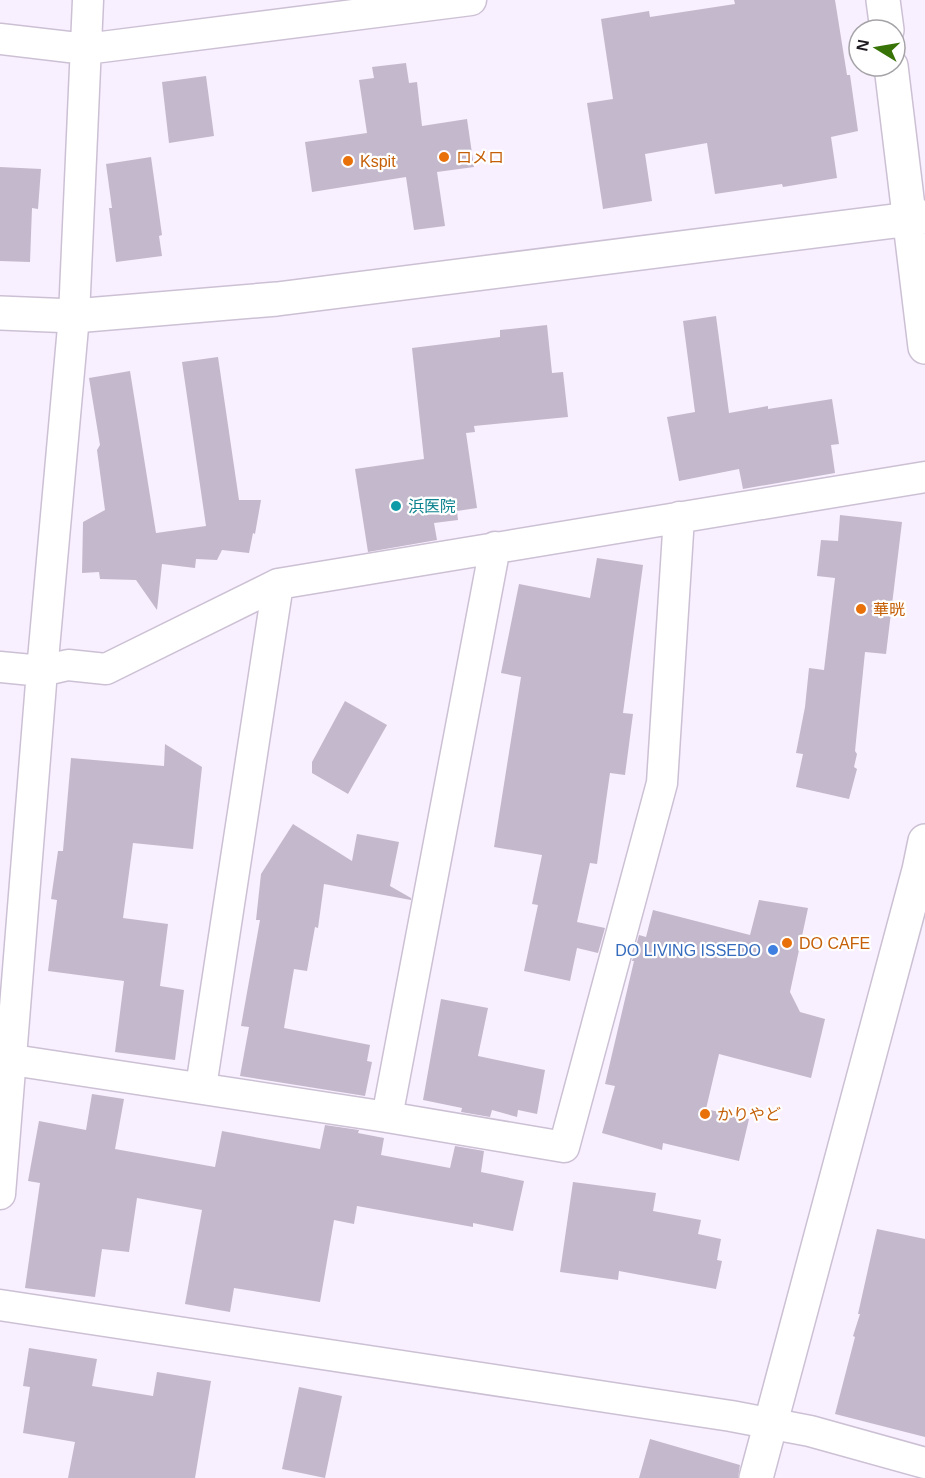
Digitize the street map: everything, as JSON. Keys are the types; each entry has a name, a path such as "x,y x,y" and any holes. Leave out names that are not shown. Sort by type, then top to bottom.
{"street":[{"path":"0,1194 6,1059 74,316 88,0"},
{"path":"0,39 86,49 346,8 471,0"},
{"path":"883,0 885,18"},
{"path":"893,78 918,218 925,347"},
{"path":"0,313 74,316 277,299 918,218"},
{"path":"0,667 42,671 68,665 106,669 278,584 925,477"},
{"path":"6,1059 201,1087 564,1147 662,783 679,517"},
{"path":"387,1117 495,547"},
{"path":"201,1087 278,584"},
{"path":"756,1478 925,841"},
{"path":"0,1305 770,1423 810,1431 925,1463"}],"building":[{"path":"734,0 835,0 858,131 831,137 837,178 783,187 782,184 715,194 707,143 645,154 652,201 603,209 587,103 613,99 601,19 649,11 650,17 735,4"},
{"path":"406,63 409,83 417,82 422,126 467,119 474,167 437,172 445,226 414,230 406,177 312,192 305,142 367,133 359,80 374,78 372,67"},
{"path":"206,76 214,136 169,143 162,82"},
{"path":"151,157 162,235 159,236 162,256 116,262 106,164"},
{"path":"0,167 41,169 38,209 32,208 30,262 0,261"},
{"path":"716,316 729,413 832,399 839,444 831,445 835,473 743,489 739,469 679,481 667,417 695,412 683,321"},
{"path":"547,325 552,373 563,372 568,417 474,426 475,432 466,433 477,508 457,511 458,520 434,523 437,540 368,552 355,469 424,459 412,348 500,337 500,330"},
{"path":"218,357 239,500 261,500 255,534 253,533 249,553 222,550 217,560 196,559 195,568 162,564 157,610 136,580 100,579 99,572 82,573 83,522 105,510 97,450 100,445 89,378 130,371 156,533 206,526 182,362"},
{"path":"840,515 902,522 886,654 865,652 855,751 857,754 854,767 857,769 849,799 796,787 803,754 796,753 805,707 809,668 824,670 835,578 817,576 821,540 838,541"},
{"path":"597,558 643,565 623,713 633,714 625,775 610,773 597,864 590,863 577,922 605,928 598,953 577,948 570,981 524,971 538,905 532,904 542,855 494,847 521,677 501,673 519,584 590,598"},
{"path":"345,701 387,725 348,794 312,773 312,762"},
{"path":"165,744 202,767 193,849 133,843 123,918 168,924 160,986 184,990 175,1060 115,1052 124,981 48,971 57,900 51,899 58,851 63,851 71,758 164,766"},
{"path":"293,824 352,861 357,834 399,842 390,886 411,900 324,884 318,928 315,927 307,971 294,969 284,1028 370,1045 367,1061 372,1062 365,1096 240,1076 249,1027 241,1026 260,920 256,920 261,874"},
{"path":"759,900 808,908 790,992 800,1012 825,1019 811,1078 719,1054 706,1109 749,1119 739,1161 663,1143 662,1150 602,1133 615,1086 605,1084 634,961 632,961 639,935 646,937 653,910 750,935"},
{"path":"441,999 488,1008 478,1056 545,1070 537,1114 518,1110 517,1117 492,1110 490,1117 461,1112 462,1108 423,1100"},
{"path":"92,1094 124,1099 115,1149 215,1167 222,1131 320,1149 325,1125 359,1130 358,1133 384,1138 381,1155 450,1168 455,1146 484,1151 481,1172 524,1181 513,1231 473,1223 473,1227 357,1206 354,1224 334,1220 320,1302 234,1288 230,1312 185,1304 202,1210 137,1198 129,1252 102,1249 95,1297 25,1288 40,1183 28,1181 39,1121 86,1130"},
{"path":"573,1182 656,1193 653,1211 701,1220 698,1234 721,1239 717,1260 722,1261 716,1289 619,1271 618,1280 560,1272"},
{"path":"877,1229 925,1239 925,1437 835,1414 855,1337 853,1336 860,1314 858,1314"},
{"path":"29,1348 97,1359 92,1386 153,1396 157,1372 211,1381 195,1478 68,1478 75,1442 23,1433 30,1387 23,1386"},
{"path":"299,1387 342,1396 325,1478 282,1469"},
{"path":"650,1439 740,1465 738,1478 639,1478"}],"place":[{"name":"ロメロ","path":"444,157"},
{"name":"Kspit","path":"348,161"},
{"name":"浜医院","path":"396,506"},
{"name":"華晄","path":"861,609"},
{"name":"DO CAFE","path":"787,943"},
{"name":"DO LIVING ISSEDO","path":"773,950"},
{"name":"かりやど","path":"705,1114"}]}
